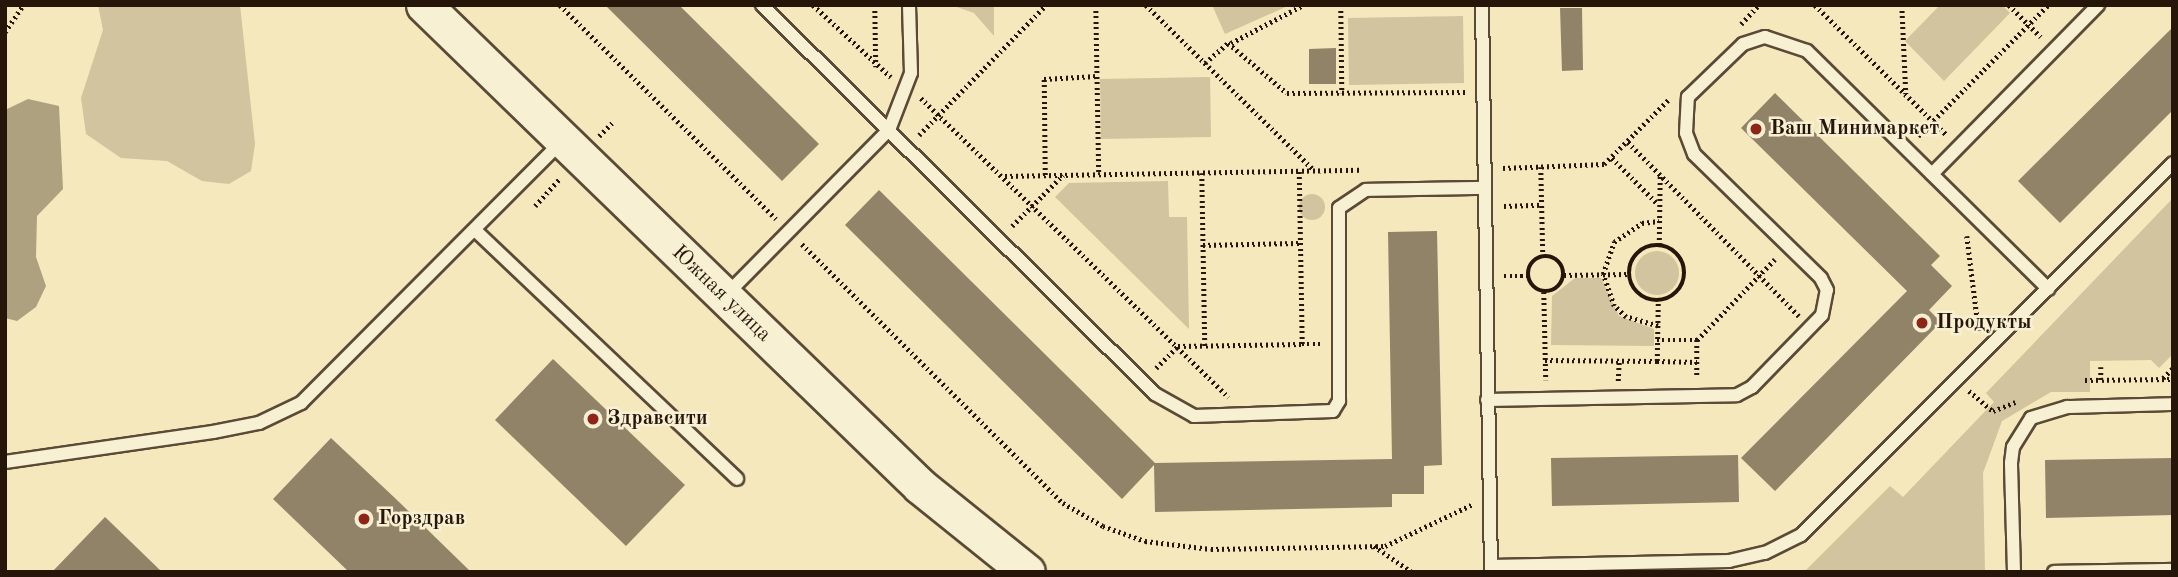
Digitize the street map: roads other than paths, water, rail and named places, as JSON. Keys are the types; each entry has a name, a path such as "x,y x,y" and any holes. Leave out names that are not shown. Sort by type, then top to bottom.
{"street":[{"name":"Южная улица","path":"424,5 960,522 1027,572"}],"lane":[{"path":"762,5 1143,381 1194,416 1322,416 1339,401 1337,223 1346,198 1366,190 1483,188"},
{"path":"725,297 889,130 908,89 909,5"},
{"path":"1482,5 1481,92 1491,569 1729,561 1765,553 1819,519 2173,163"},
{"path":"1932,174 2098,5"},
{"path":"1488,400 1698,396 1746,391 1822,315 1827,290 1788,246 1694,154 1686,133 1688,97 1743,44 1784,38 1807,51 2048,289"},
{"path":"5,462 214,432 259,423 301,403 476,231 562,140"},
{"path":"476,231 737,480"},
{"path":"2014,572 2012,455 2031,418 2067,407 2173,404"},
{"path":"2054,572 2173,569"}],"place":[{"name":"Ваш Минимаркет","path":"1756,129"},
{"name":"Продукты","path":"1922,323"},
{"name":"Здравсити","path":"593,419"},
{"name":"Горздрав","path":"364,519"}]}
